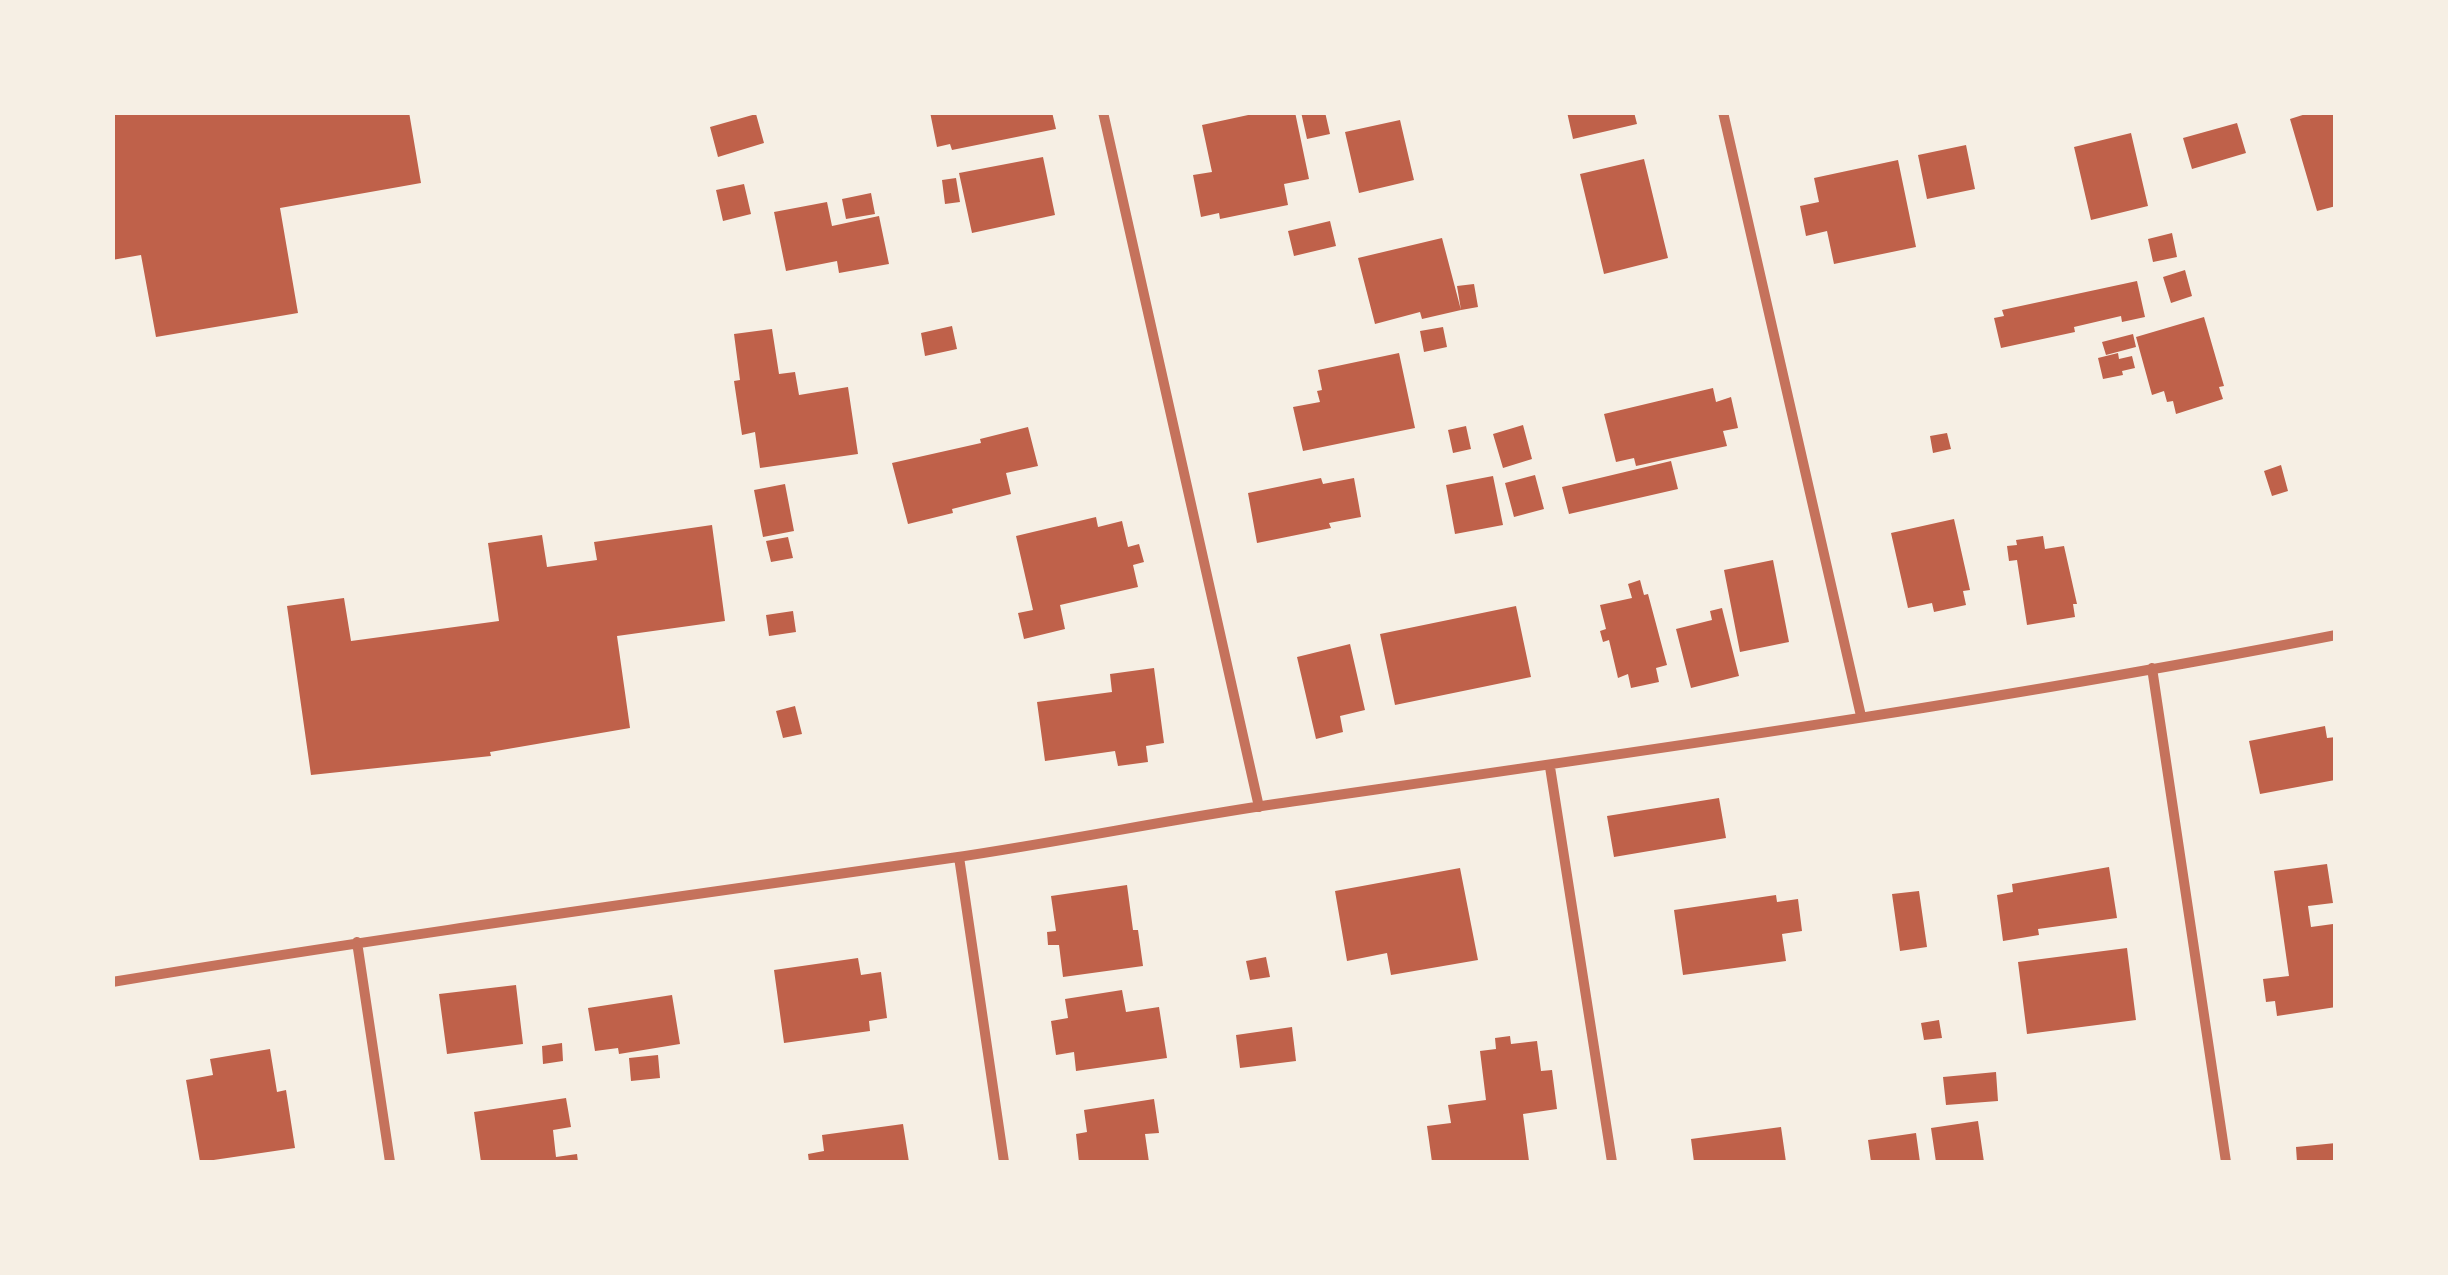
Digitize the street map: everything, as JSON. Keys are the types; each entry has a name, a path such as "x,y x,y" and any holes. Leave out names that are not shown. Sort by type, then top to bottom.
{"street":[{"path":"1103,112 1259,807"},
{"path":"1723,112 1861,716"},
{"path":"112,982 357,942 959,857 1259,807 1550,767 2075,684 2336,635"},
{"path":"2152,668 2226,1162"},
{"path":"1550,767 1612,1162"},
{"path":"959,857 1004,1162"},
{"path":"357,942 390,1162"}],"building":[{"path":"112,112 409,112 421,183 280,208 298,313 156,337 141,255 112,260"},
{"path":"930,112 1052,112 1056,129 952,150 950,144 937,147"},
{"path":"1262,112 1295,112 1309,179 1284,184 1288,205 1220,219 1219,213 1201,217 1193,175 1212,172 1202,125"},
{"path":"1301,112 1325,112 1330,134 1307,139"},
{"path":"1567,112 1634,112 1637,124 1573,139"},
{"path":"2312,112 2336,112 2336,206 2317,211 2290,119"},
{"path":"756,114 764,143 718,157 710,127"},
{"path":"1400,120 1414,180 1359,193 1345,132"},
{"path":"2237,123 2246,153 2192,169 2183,138"},
{"path":"2131,133 2148,206 2091,220 2074,147"},
{"path":"1966,145 1975,189 1927,199 1918,155"},
{"path":"1043,157 1055,215 972,233 959,173"},
{"path":"1644,159 1668,258 1604,274 1580,174"},
{"path":"1898,160 1916,247 1834,264 1827,231 1806,236 1800,206 1819,202 1814,178"},
{"path":"956,178 960,202 945,204 942,180"},
{"path":"744,184 751,214 723,221 716,190"},
{"path":"871,193 875,214 846,219 842,199"},
{"path":"827,202 832,226 879,216 889,264 839,273 837,261 786,271 774,212"},
{"path":"1330,221 1336,246 1294,256 1288,231"},
{"path":"2172,233 2177,257 2153,262 2148,239"},
{"path":"1442,238 1461,310 1422,319 1420,312 1375,324 1358,258"},
{"path":"2185,270 2192,296 2171,303 2163,277"},
{"path":"2137,281 2145,317 2122,322 2121,316 2074,327 2075,332 2001,348 1994,318 2004,316 2002,310"},
{"path":"1474,284 1478,307 1461,310 1457,286"},
{"path":"2204,317 2224,386 2219,387 2223,399 2176,414 2173,401 2167,402 2164,391 2152,395 2136,337"},
{"path":"952,326 957,349 925,356 921,333"},
{"path":"1443,327 1447,347 1424,352 1420,331"},
{"path":"772,329 779,374 795,372 799,395 848,387 858,454 760,468 755,432 742,435 734,381 740,380 734,334"},
{"path":"2133,334 2136,347 2106,355 2102,342"},
{"path":"1399,353 1415,428 1303,451 1293,407 1320,402 1318,370"},
{"path":"2118,353 2119,359 2132,356 2135,368 2103,379 2098,358"},
{"path":"1713,388 1716,402 1731,397 1738,428 1723,431 1727,446 1636,466 1634,458 1616,462 1604,414"},
{"path":"1523,425 1532,459 1503,468 1493,434"},
{"path":"1466,426 1471,449 1453,453 1448,430"},
{"path":"1028,427 1038,466 1006,473 1011,494 908,524 892,463 981,443 980,439"},
{"path":"1947,433 1951,449 1933,453 1930,436"},
{"path":"1671,461 1678,489 1569,514 1562,487"},
{"path":"2281,465 2288,491 2272,496 2264,471"},
{"path":"1535,475 1544,509 1514,517 1505,483"},
{"path":"1493,476 1503,525 1455,534 1446,485"},
{"path":"1321,478 1323,484 1354,478 1361,517 1329,523 1331,528 1257,543 1248,493"},
{"path":"785,484 794,531 763,537 754,490"},
{"path":"1096,517 1098,527 1122,521 1128,547 1139,544 1144,562 1133,565 1138,587 1060,605 1065,629 1024,639 1018,613 1033,610 1016,536"},
{"path":"1954,519 1970,590 1963,591 1966,605 1934,612 1932,603 1908,608 1891,533"},
{"path":"712,525 725,621 617,636 630,728 490,752 491,756 311,775 287,606 344,598 351,641 499,621 488,543 542,535 547,567 597,560 594,542"},
{"path":"2043,536 2045,549 2064,546 2077,604 2073,604 2075,617 2027,625 2017,560 2009,561 2007,546 2017,545 2016,540"},
{"path":"788,537 793,558 771,562 766,541"},
{"path":"1773,560 1789,642 1740,652 1724,570"},
{"path":"1640,580 1644,595 1648,594 1667,665 1656,668 1659,682 1631,688 1628,674 1618,678 1609,640 1603,642 1600,631 1606,629 1600,605 1632,598 1628,584"},
{"path":"1516,606 1531,677 1395,705 1380,634"},
{"path":"1722,608 1739,676 1691,688 1676,629 1712,620 1710,611"},
{"path":"793,611 796,632 769,636 766,615"},
{"path":"1350,644 1365,710 1340,716 1343,732 1316,739 1297,657"},
{"path":"1154,668 1164,743 1146,746 1148,762 1118,766 1115,751 1045,761 1037,702 1112,692 1110,674"},
{"path":"795,706 802,734 783,738 776,711"},
{"path":"2325,726 2327,738 2336,737 2335,780 2260,794 2249,741"},
{"path":"1719,798 1726,838 1614,857 1607,816"},
{"path":"2327,864 2333,903 2308,906 2311,927 2333,924 2336,1007 2277,1016 2275,1001 2266,1002 2263,979 2289,976 2274,871"},
{"path":"2109,867 2117,918 2038,929 2039,935 2003,941 1997,895 2013,892 2012,884"},
{"path":"1460,868 1478,960 1391,975 1387,953 1347,961 1335,891"},
{"path":"1127,885 1143,966 1063,977 1059,945 1048,945 1047,932 1056,931 1051,896"},
{"path":"1919,891 1927,947 1900,951 1892,894"},
{"path":"1776,895 1777,902 1798,899 1802,931 1782,934 1786,961 1683,975 1674,910"},
{"path":"2127,948 2136,1020 2027,1034 2018,962"},
{"path":"1266,957 1270,977 1250,980 1246,961"},
{"path":"858,958 861,975 881,972 887,1018 869,1021 870,1031 784,1043 774,970"},
{"path":"516,985 523,1044 447,1054 439,994"},
{"path":"1122,990 1126,1012 1159,1007 1167,1058 1076,1071 1074,1052 1056,1055 1051,1021 1068,1018 1065,999"},
{"path":"672,995 680,1044 619,1054 618,1048 595,1051 588,1008"},
{"path":"1939,1020 1942,1038 1924,1040 1921,1023"},
{"path":"1292,1027 1296,1061 1240,1068 1236,1035"},
{"path":"1510,1036 1511,1044 1537,1041 1541,1071 1552,1070 1557,1109 1523,1114 1529,1161 1432,1162 1427,1126 1451,1123 1448,1105 1486,1100 1480,1051 1496,1049 1495,1038"},
{"path":"562,1043 563,1061 543,1064 542,1046"},
{"path":"270,1049 277,1092 286,1090 295,1148 200,1162 186,1080 213,1075 210,1059"},
{"path":"658,1055 660,1078 631,1081 629,1058"},
{"path":"1996,1072 1998,1101 1946,1105 1943,1077"},
{"path":"566,1098 571,1127 553,1130 556,1157 577,1154 578,1162 481,1162 474,1112"},
{"path":"1154,1099 1159,1133 1145,1134 1149,1162 1079,1162 1076,1134 1087,1132 1084,1110"},
{"path":"1978,1121 1984,1162 1936,1162 1931,1128"},
{"path":"903,1124 909,1162 809,1162 808,1154 824,1151 822,1135"},
{"path":"1781,1127 1786,1162 1694,1162 1691,1139"},
{"path":"1916,1133 1920,1162 1871,1162 1868,1140"},
{"path":"2336,1143 2336,1162 2297,1162 2296,1147"}]}
